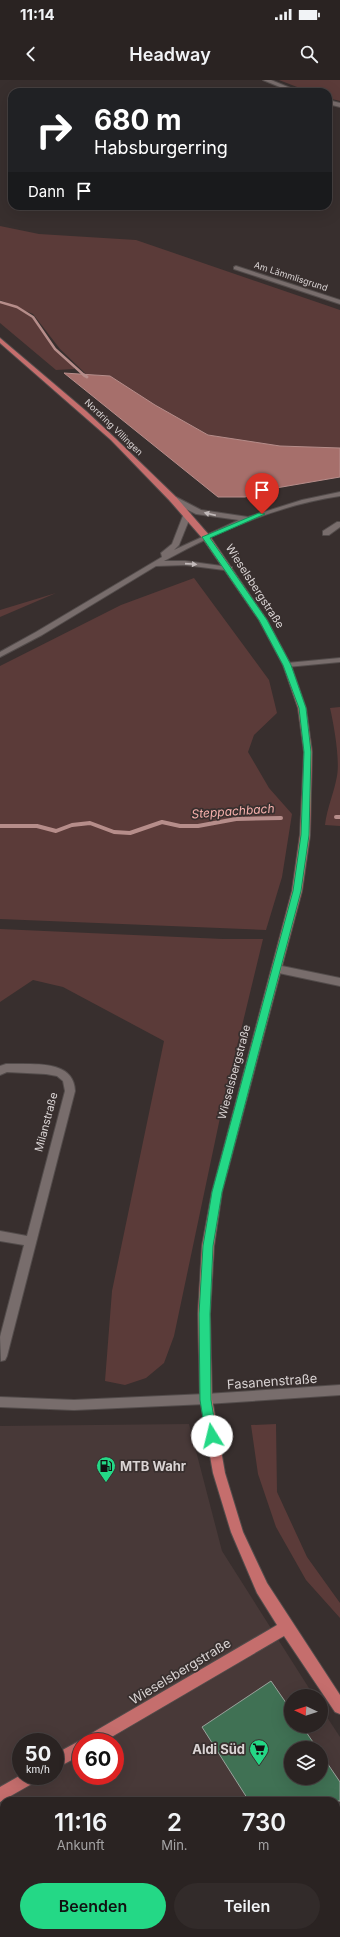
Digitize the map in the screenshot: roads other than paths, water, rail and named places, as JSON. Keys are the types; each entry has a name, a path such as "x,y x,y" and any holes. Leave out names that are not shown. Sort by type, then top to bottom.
{"main road":[{"name":"Nordring Villingen","path":"0,340 84,412 174,499 206,537"},
{"name":"Wieselsbergstraße","path":"206,537 263,620 287,665 302,708 308,752 305,835 297,891 217,1192 208,1246 204,1314 206,1400 219,1473 238,1532 262,1588 286,1627 340,1707"},
{"name":"Wieselsbergstraße","path":"105,1733 286,1627"},
{"path":"0,1795 17,1785"}],"street":[{"path":"266,80 287,88"},
{"name":"Am Lämmlisgrund","path":"236,268 340,302"},
{"path":"0,655 69,617 154,564 206,537 248,519 292,504 340,494"},
{"path":"174,499 199,512 218,516 231,516 248,519"},
{"path":"154,564 175,545 187,515"},
{"path":"326,533 340,524"},
{"path":"154,564 185,563 228,569"},
{"path":"287,665 340,660"},
{"path":"276,970 340,982"},
{"name":"Milanstraße","path":"0,1071 6,1068 52,1071 64,1075 70,1083 70,1091 1,1356"},
{"path":"0,1236 31,1241"},
{"name":"Fasanenstraße","path":"206,1400 340,1390"},
{"path":"0,1402 74,1405 206,1400"}],"waterway":[{"path":"0,302 17,307 33,317 55,349 85,376"},
{"name":"Steppachbach","path":"0,826 37,826 56,831 72,825 90,823 114,832 130,833 162,822 180,826 198,826 236,819 281,818"}],"place":[{"name":"MTB Wahr","path":"106,1483"},
{"name":"Aldi Süd","path":"259,1766"}]}
